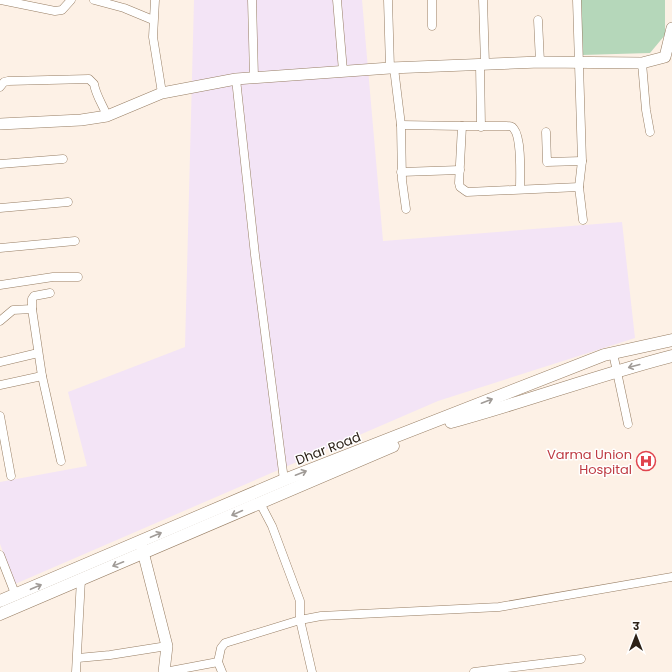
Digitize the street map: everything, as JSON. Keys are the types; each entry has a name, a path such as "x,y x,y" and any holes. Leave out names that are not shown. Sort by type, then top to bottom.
{"main road":[{"name":"Dhar Road","path":"0,614 82,579 142,548 284,480 614,353 672,340"},
{"name":"Dhar Road","path":"0,601 260,503 446,424 513,405 617,370 672,356"}],"street":[{"path":"1,0 59,12 71,0"},
{"path":"94,0 124,4 153,20"},
{"path":"155,0 153,20 154,37 162,93"},
{"path":"252,0 254,77"},
{"path":"337,0 343,70"},
{"path":"388,0 392,68 401,125 401,172 406,209"},
{"path":"432,0 432,26"},
{"path":"481,127 483,0"},
{"path":"578,0 578,61 582,162 579,187 583,220"},
{"path":"538,20 540,62"},
{"path":"0,124 82,120 107,116 162,93 254,77 343,70 540,62 578,61 642,63 665,58 672,28"},
{"path":"642,63 646,110 650,132"},
{"path":"236,79 253,241 284,480"},
{"path":"1,82 91,80 107,116"},
{"path":"401,125 481,127 511,126 515,130 518,140 520,189"},
{"path":"462,126 460,187 467,192 579,187"},
{"path":"546,132 547,162 582,162"},
{"path":"0,164 63,158"},
{"path":"401,172 460,170"},
{"path":"0,208 68,202"},
{"path":"0,248 75,241"},
{"path":"0,285 53,277 78,276"},
{"path":"50,293 34,296 32,299 32,309 42,376 61,461"},
{"path":"0,321 9,312 32,309"},
{"path":"0,362 38,353"},
{"path":"614,353 628,424"},
{"path":"0,385 42,376"},
{"path":"0,416 11,476"},
{"path":"260,503 272,526 300,601 300,620 312,672"},
{"path":"142,548 167,646 165,672 218,662"},
{"path":"0,554 16,596"},
{"path":"222,672 218,662 221,648 225,643 300,620 321,616 499,607 672,577"},
{"path":"76,672 78,658 77,637 82,579"},
{"path":"78,658 110,655 167,646"},
{"path":"474,672 581,659"}],"shaded area":[{"path":"194,0 362,0 383,241 622,222 635,338 438,401 15,584 0,544 0,482 87,466 68,392 185,347"}],"green space":[{"path":"579,0 665,0 665,35 650,53 582,55"}],"place":[{"name":"Varma Union Hospital","path":"646,461"}]}
